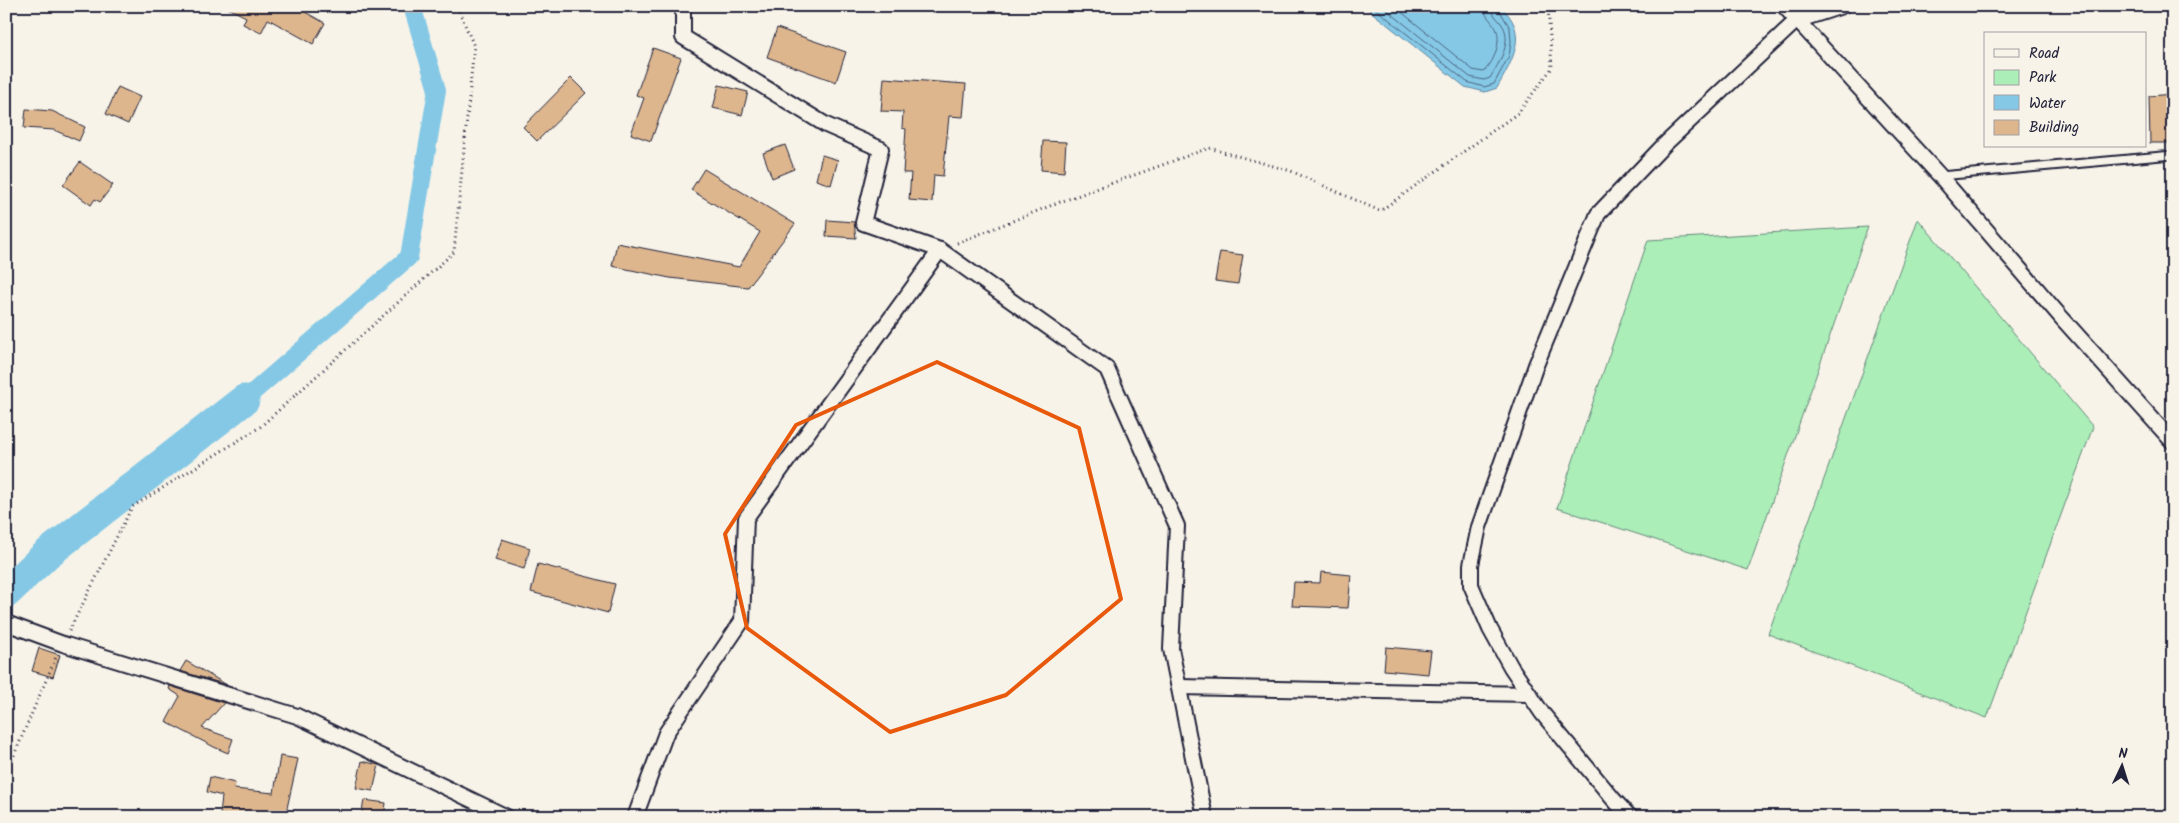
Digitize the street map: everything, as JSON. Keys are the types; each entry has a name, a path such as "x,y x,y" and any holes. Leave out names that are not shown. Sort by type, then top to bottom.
{"street":[{"path":"682,6 683,37 826,125 881,149 863,223 940,250 1107,370 1177,526 1171,649 1205,817"},
{"path":"1784,6 1940,176 2060,316 2173,442"},
{"path":"1630,817 1614,800 1529,694 1510,667 1490,629 1471,585 1471,565 1479,527 1536,365 1598,214 1664,145 1796,21 1842,6"},
{"path":"635,817 666,733 742,621 746,518 940,250"},
{"path":"6,623 63,644 297,716 507,817"},
{"path":"1179,687 1529,694"}],"lane":[{"path":"1940,176 2173,155"}],"path":[{"path":"6,774 63,644 132,507 260,427 454,252 474,46 457,6"},
{"path":"940,250 1060,202 1209,148 1291,171 1380,211 1518,113 1552,68 1548,6"}],"highlighted area":[{"path":"937,362 1079,428 1121,599 1006,695 890,732 747,628 725,534 796,425"}],"green space":[{"path":"1918,219 2093,427 1987,718 1768,634"},
{"path":"1868,227 1748,570 1557,508 1648,240"}],"water":[{"path":"1364,6 1500,6 1509,16 1514,26 1516,46 1513,57 1497,88 1485,92 1465,87"}],"building":[{"path":"224,6 294,6 325,23 313,44 268,19 261,33 243,24 246,17"},
{"path":"777,28 846,52 836,82 767,57"},
{"path":"653,48 681,58 651,141 631,134 644,98 636,95"},
{"path":"571,78 586,93 537,141 523,127"},
{"path":"884,78 966,84 963,117 949,116 943,176 934,175 932,202 909,200 911,173 903,173 906,129 902,128 903,112 881,111"},
{"path":"719,85 748,92 742,115 713,108"},
{"path":"118,87 140,97 128,124 106,114"},
{"path":"2173,94 2173,143 2150,143 2149,96"},
{"path":"26,109 52,111 85,127 79,141 54,130 24,128"},
{"path":"1043,141 1066,142 1064,172 1041,170"},
{"path":"785,145 794,169 772,178 763,153"},
{"path":"822,155 838,160 831,185 816,180"},
{"path":"80,162 113,185 100,202 95,199 91,205 63,185"},
{"path":"704,169 795,224 748,287 670,278 612,266 617,243 739,267 760,232 691,190"},
{"path":"827,220 854,222 856,238 826,236"},
{"path":"1220,252 1243,255 1238,284 1215,281"},
{"path":"502,539 530,548 524,569 495,560"},
{"path":"538,564 615,584 608,613 531,592"},
{"path":"1321,572 1351,575 1348,608 1292,606 1294,582 1320,583"},
{"path":"1386,647 1431,651 1428,674 1384,670"},
{"path":"39,648 60,655 53,677 32,671"},
{"path":"186,661 227,685 180,671"},
{"path":"170,686 224,703 202,728 233,739 228,753 166,722 180,696 169,689"},
{"path":"280,756 298,759 285,817 256,810 256,817 220,815 222,796 207,792 210,777 235,783 234,789 274,793"},
{"path":"362,761 379,765 373,791 356,788"},
{"path":"364,800 386,803 384,817 361,817"}],"waterway":[{"path":"244,400 409,257 437,90 412,6"},
{"path":"6,593 47,554 244,400"}]}
